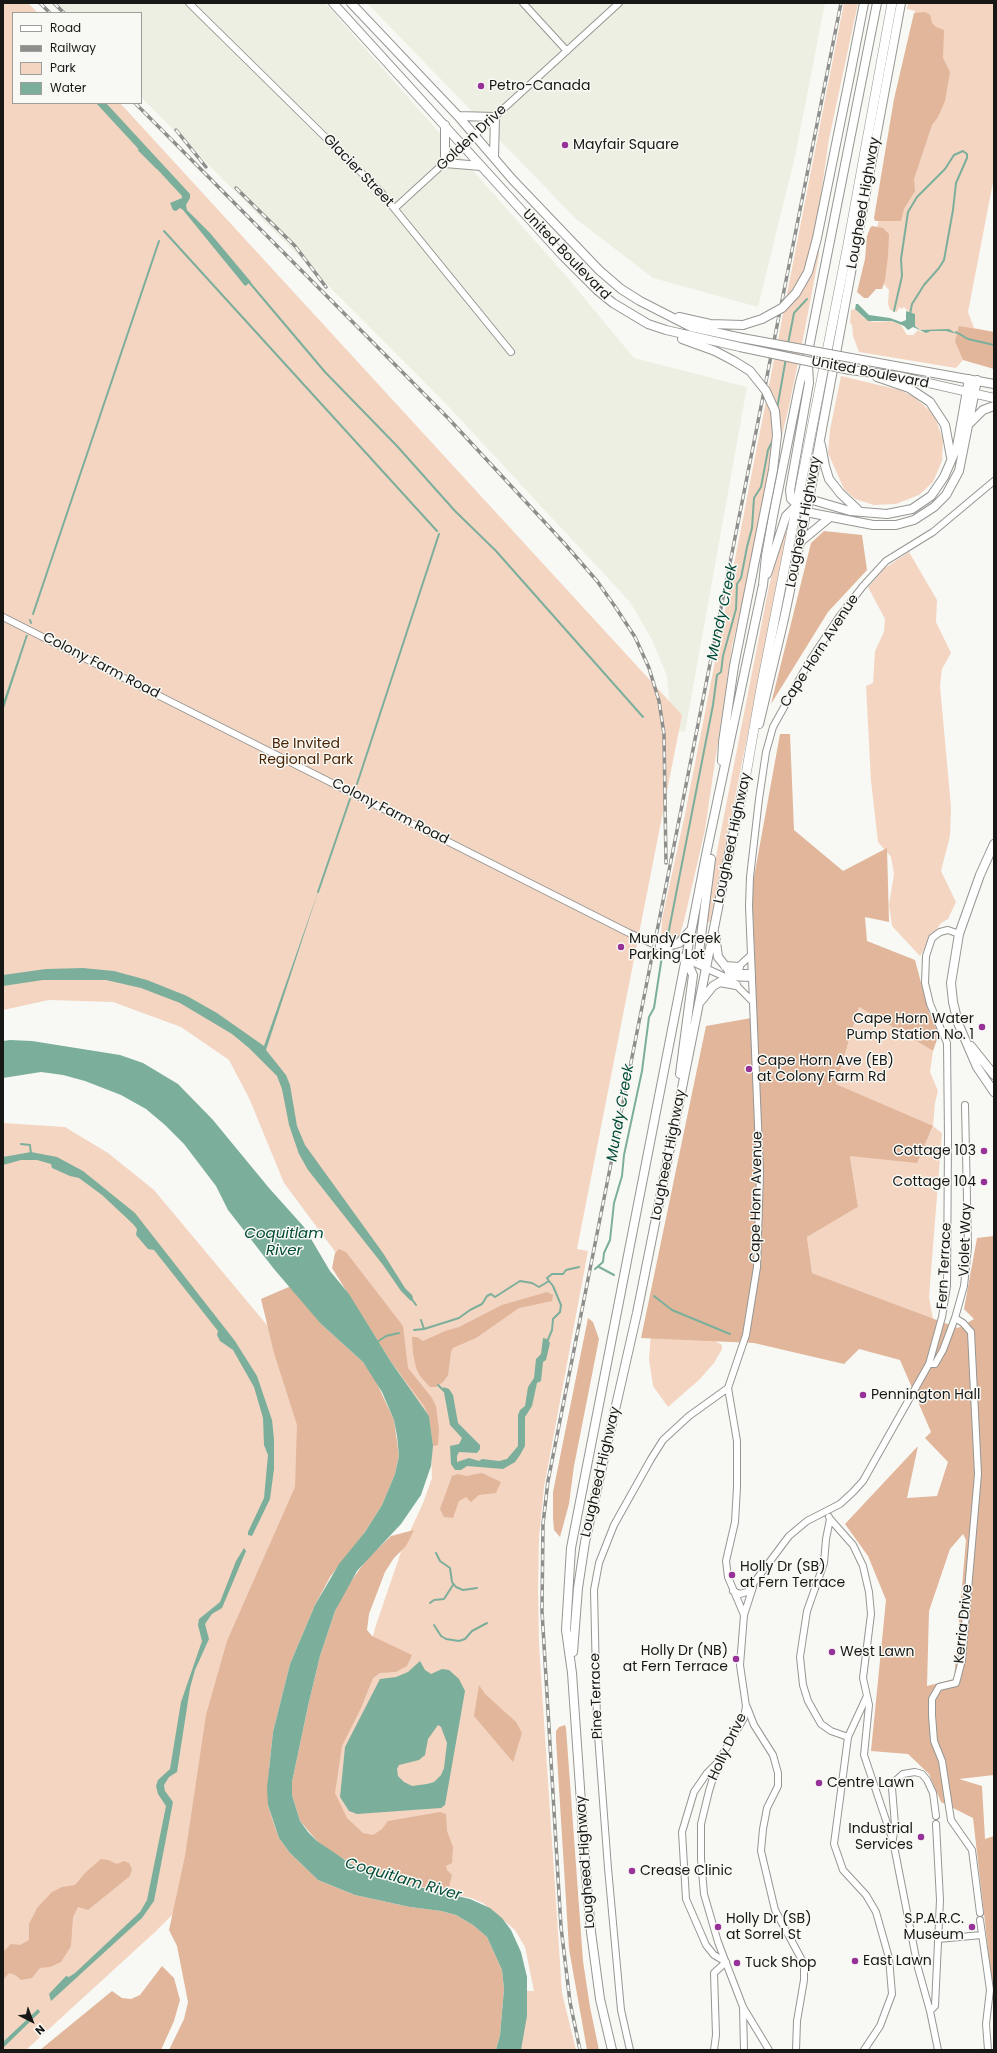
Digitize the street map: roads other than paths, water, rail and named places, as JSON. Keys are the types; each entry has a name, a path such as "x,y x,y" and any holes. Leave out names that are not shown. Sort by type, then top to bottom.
{"highway":[{"path":"744,786 760,688 798,505 892,3"},
{"path":"801,489 809,499"}],"main road":[{"name":"United Boulevard","path":"333,3 563,256 597,290 631,315 666,330 740,347 859,372 898,376 994,398"},
{"name":"United Boulevard","path":"351,3 458,116 512,179 599,270 640,301 691,327 742,338 994,384"},
{"path":"671,316 710,324 743,325 762,319 782,308 796,293 808,272 817,238 864,3"},
{"name":"Lougheed Highway","path":"612,2050 600,2000 591,1932 572,1673 566,1630 568,1575 573,1535 722,776 762,585 772,522 800,382 807,357 877,3"},
{"name":"Lougheed Highway","path":"572,1673 576,1602 582,1555 636,1319 714,927 744,786 781,633 809,499 901,3"},
{"path":"458,116 495,117 494,157"},
{"path":"444,125 445,163 482,166"},
{"path":"666,330 685,340 716,351 734,360 750,371 766,391 775,412 777,435 773,470 734,666 723,742 722,776"},
{"path":"807,357 809,382 790,490 791,499 806,512 829,518 885,526 911,521 929,512 946,495 956,478 969,425 975,394 973,380"},
{"path":"859,372 903,386 928,400 939,413 946,425 951,457"},
{"path":"762,585 784,520 798,505 809,499 850,511 858,510 890,514 917,506 931,496 940,484 951,457 957,447 966,392 973,380"},
{"path":"969,425 983,410 994,406"},
{"path":"820,440 825,466 830,479 840,493 858,510"},
{"path":"800,542 829,518"},
{"path":"706,968 699,953 711,858 711,832"},
{"path":"994,844 980,875 959,934 951,983 955,1013 976,1067 994,1092"},
{"path":"714,927 718,956 725,966 726,978"},
{"path":"661,948 679,943 692,928"},
{"path":"674,1127 693,975 686,960"},
{"path":"725,966 739,967"},
{"path":"726,978 736,985"},
{"path":"699,1003 708,991 726,978"},
{"path":"964,1036 994,1075"}],"street":[{"name":"Glacier Street","path":"189,3 375,186 395,208 511,352"},
{"path":"523,3 567,51"},
{"name":"Golden Drive","path":"395,208 619,3"},
{"name":"Cape Horn Avenue","path":"728,1388 746,1335 756,1268 760,1174 751,955 750,877 758,807 766,752 770,736 779,715 809,662 839,617 882,565 894,555 933,532 994,481"},
{"name":"Colony Farm Road","path":"3,617 686,960 726,978 752,975"},
{"name":"Fern Terrace","path":"733,1590 740,1594 747,1592 755,1584 769,1560 789,1536 808,1521 840,1504 863,1480 929,1364 942,1317 947,1286 948,1138 947,1043 930,1004 925,983 926,956 932,938 940,932 948,930 959,934"},
{"path":"726,978 751,955"},
{"path":"736,985 753,1002"},
{"name":"Violet Way","path":"929,1364 935,1364 955,1318 964,1286 968,1247 965,1105"},
{"name":"Kerria Drive","path":"955,1318 971,1332 978,1474 962,1660 956,1683 939,1687 932,1699 932,1715 934,1741 942,1761 951,1820 972,1850 990,1990 986,2024 988,2050"},
{"name":"Holly Drive","path":"728,1388 737,1441 737,1487 734,1522 726,1561 728,1577 744,1615 740,1665 746,1706 744,1718 718,1762 701,1824 701,1859 704,1894 718,1942 743,2007 769,2050"},
{"name":"Pine Terrace","path":"630,2050 621,2010 608,1868 597,1722 594,1590 599,1563 614,1525 651,1458 663,1440 689,1416 728,1388"},
{"path":"824,1512 853,1545 863,1566 869,1592 871,1614 863,1678 866,1698 869,1704 864,1756 893,1841 918,1968 930,2011 938,2050"},
{"path":"830,1519 826,1539 824,1563 807,1611 800,1657 803,1685 808,1701 821,1724 831,1731 848,1737"},
{"path":"744,1615 755,1584"},
{"path":"864,2050 880,2026 892,1994 892,1977 889,1958 876,1912 866,1895 843,1870 834,1844 848,1737 866,1698"},
{"path":"746,1706 754,1725 773,1755 778,1773 778,1786 768,1808 763,1829 761,1851 778,1918 804,1964 804,1980 797,2021 796,2050"},
{"path":"739,1727 744,1723 754,1725"},
{"path":"714,2050 716,2035 714,1973 726,1962 714,1955 706,1945 686,1899 682,1832 694,1792 707,1773 718,1762"},
{"path":"893,1841 895,1825 892,1788 894,1782 903,1774 915,1772 922,1774 927,1780 934,1793 936,1816"},
{"path":"930,2011 935,2006 940,1892 936,1824"},
{"path":"938,1939 982,1935"},
{"path":"743,2007 744,2050"}],"water":[{"path":"97,104 107,104 190,194 190,198 186,205 187,210 210,233 251,282 245,286 183,210 180,208 176,211 173,210 170,203 182,198 182,196"},
{"path":"856,304 858,304 869,315 890,318 901,322 906,320 906,311 915,314 915,326 920,330 949,329 957,334 946,331 931,331 926,333 913,327 908,330 904,326 892,321 868,321 855,309"},
{"path":"26,635 28,635 3,711 3,703"},
{"path":"319,889 266,1050 286,1075 290,1085 297,1126 305,1145 383,1253 405,1288 412,1295 413,1298 411,1301 401,1291 383,1265 308,1170 299,1154 289,1125 282,1089 277,1076 249,1048 232,1034 180,1003 141,988 106,980 43,980 3,986 3,975 46,969 83,968 114,971 147,980 187,996 217,1013 264,1046"},
{"name":"Coquitlam River","path":"3,1041 32,1041 120,1055 143,1063 178,1084 213,1120 269,1188 304,1227 330,1271 349,1294 391,1362 429,1416 433,1446 431,1466 421,1495 401,1524 357,1571 335,1611 320,1656 308,1706 292,1782 292,1795 300,1821 308,1832 317,1841 351,1864 394,1881 470,1899 490,1908 502,1918 511,1930 521,1952 527,1977 527,2016 521,2050 496,2050 500,2035 504,1989 502,1970 487,1937 473,1925 456,1915 355,1895 318,1880 290,1853 279,1838 268,1805 267,1788 273,1732 290,1664 315,1605 339,1564 365,1532 382,1505 395,1474 399,1456 397,1436 394,1420 382,1392 363,1362 321,1324 274,1269 228,1210 216,1186 184,1144 165,1125 146,1109 121,1095 85,1081 63,1075 41,1072 3,1078"},
{"path":"31,1152 57,1157 83,1171 135,1213 235,1341 257,1376 272,1420 274,1439 274,1469 270,1499 252,1536 248,1535 248,1532 264,1498 268,1455 264,1445 263,1418 254,1387 233,1350 220,1341 217,1335 218,1331 154,1250 148,1249 136,1235 137,1229 133,1224 102,1195 79,1178 70,1176 52,1168 51,1164 37,1160 21,1160 3,1165 3,1157"},
{"path":"543,1338 547,1339 550,1343 546,1360 543,1362 541,1381 537,1383 532,1406 525,1417 525,1446 520,1455 515,1462 503,1469 467,1466 461,1470 455,1470 451,1464 450,1446 459,1444 462,1438 450,1425 443,1387 449,1389 453,1395 458,1423 480,1445 480,1449 477,1453 459,1452 457,1462 469,1458 479,1461 482,1459 499,1461 507,1459 518,1446 518,1415 520,1410 525,1406 528,1387 534,1378 536,1359 541,1354"},
{"path":"244,1548 246,1551 222,1608 212,1614 205,1624 209,1639 195,1670 190,1688 177,1772 169,1777 164,1785 165,1791 173,1802 154,1901 142,1918 51,2001 49,1994 66,1976 69,1977 75,1973 140,1912 147,1900 166,1806 158,1794 156,1786 158,1780 170,1769 181,1702 202,1641 198,1625 199,1619 220,1602 236,1561"},
{"path":"420,1661 425,1670 431,1674 442,1669 449,1670 459,1679 465,1691 445,1805 441,1808 357,1814 349,1811 340,1797 345,1747 380,1679 396,1677 408,1672","holes":["438,1725 441,1727 447,1743 444,1768 441,1775 434,1782 427,1784 412,1786 404,1782 398,1776 397,1769 399,1765 419,1760 425,1755 428,1739"]},
{"path":"38,2009 40,2012 3,2048 3,2042"}],"waterway":[{"path":"139,150 157,168"},
{"path":"894,311 902,276 901,259 908,212 917,197 945,169 954,155 963,151 967,154 967,158 956,183 944,260 924,285 912,304 910,314"},
{"path":"164,231 437,531"},
{"path":"33,614 159,241"},
{"path":"249,282 325,372 397,446 455,511 496,551 643,717"},
{"name":"Mundy Creek","path":"788,344 794,313 807,299"},
{"name":"Mundy Creek","path":"956,332 968,339 994,345"},
{"name":"Mundy Creek","path":"777,409 786,358"},
{"name":"Mundy Creek","path":"668,935 713,705 717,675 721,672 723,656 736,609 737,584 741,578 752,528 754,498 761,487 768,450 773,440"},
{"path":"357,784 439,534"},
{"path":"318,892 350,799"},
{"name":"Mundy Creek","path":"595,1269 603,1262 604,1253 610,1240 614,1203 622,1176 624,1155 642,1071 649,1017 654,1008 662,956"},
{"path":"21,1144 30,1145 31,1154"},
{"path":"414,1330 424,1329 459,1318 482,1304 487,1296 491,1294 495,1297 520,1281 532,1283 539,1287 549,1281 547,1278 552,1274 563,1274 566,1270 579,1267"},
{"path":"599,1267 614,1275"},
{"path":"547,1342 552,1330 553,1319 560,1312 561,1305 553,1286 549,1281"},
{"path":"654,1296 672,1310 730,1334"},
{"path":"411,1298 416,1305"},
{"path":"421,1320 424,1329"},
{"path":"377,1342 386,1336 399,1333"},
{"path":"438,1385 444,1391"},
{"path":"436,1553 440,1561 450,1568 452,1582 456,1587 463,1590 477,1588"},
{"path":"430,1603 434,1600 444,1599 453,1585"},
{"path":"434,1625 441,1636 446,1639 459,1641 465,1639 472,1631 487,1623"}],"railway":[{"path":"40,3 49,12"},
{"path":"54,3 63,12"},
{"path":"580,2050 570,2002 561,1927 542,1611 543,1524 548,1481 841,3"},
{"path":"136,104 448,418 564,543 597,581 616,608 635,637 649,668 659,701 664,734 666,863"},
{"path":"176,130 206,167"},
{"path":"236,188 295,246 326,287"}],"place":[{"name":"Petro-Canada","path":"481,86"},
{"name":"Mayfair Square","path":"565,145"},
{"name":"Mundy Creek Parking Lot","path":"621,947"},
{"name":"Cape Horn Water Pump Station No. 1","path":"982,1027"},
{"name":"Cape Horn Ave (EB) at Colony Farm Rd","path":"749,1069"},
{"name":"Cottage 103","path":"984,1151"},
{"name":"Cottage 104","path":"984,1182"},
{"name":"Pennington Hall","path":"863,1395"},
{"name":"Holly Dr (SB) at Fern Terrace","path":"732,1575"},
{"name":"West Lawn","path":"832,1652"},
{"name":"Holly Dr (NB) at Fern Terrace","path":"736,1659"},
{"name":"Centre Lawn","path":"819,1783"},
{"name":"Industrial Services","path":"921,1837"},
{"name":"Crease Clinic","path":"632,1871"},
{"name":"Holly Dr (SB) at Sorrel St","path":"718,1927"},
{"name":"S.P.A.R.C. Museum","path":"972,1927"},
{"name":"East Lawn","path":"855,1961"},
{"name":"Tuck Shop","path":"737,1963"}],"park label":[{"name":"Be Invited Regional Park","path":"306,752"}]}
